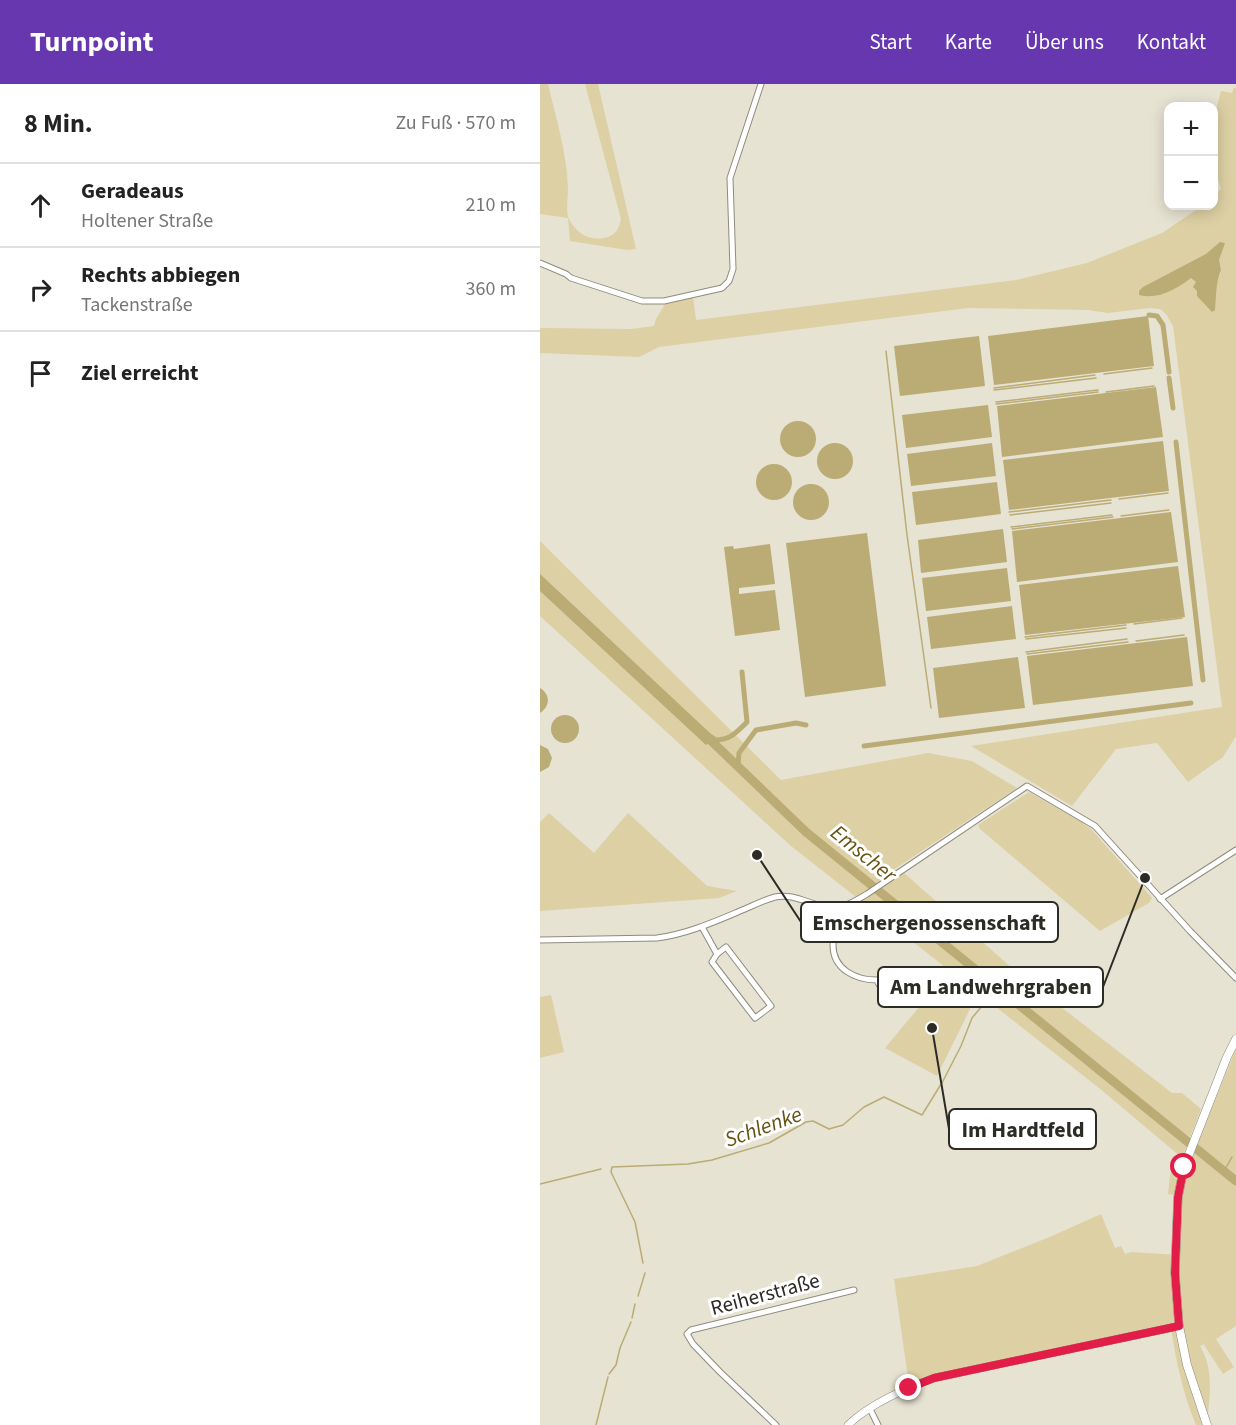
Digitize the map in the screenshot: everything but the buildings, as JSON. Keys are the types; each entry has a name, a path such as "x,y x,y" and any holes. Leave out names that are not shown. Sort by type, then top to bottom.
{"main road":[{"path":"1207,1425 1187,1365 1179,1326 1175,1273 1178,1197 1181,1176 1188,1156 1236,1039"}],"street":[{"path":"540,263 571,278 642,301 664,301 722,288 729,281 733,269 730,178 761,84"},
{"path":"540,940 657,938 689,932 775,897 793,897 822,906 842,907 867,894 1027,786 1095,826 1236,978"},
{"path":"1160,898 1236,850"},
{"path":"842,907 833,945 836,960 842,968 853,976 877,980 894,978 906,987 906,992 899,999 894,999 879,986 877,980"},
{"path":"702,927 717,954"},
{"path":"726,947 771,1006 755,1018 712,962 717,954 726,947"},
{"name":"Reiherstraße","path":"776,1425 720,1372 693,1344 687,1334 691,1330 854,1290"},
{"path":"848,1425 870,1408 934,1378 1179,1326"},
{"path":"870,1408 878,1425"}],"shaded area":[{"path":"540,84 548,84 561,136 566,162 568,218 540,214"},
{"path":"585,84 598,84 636,249 627,250 570,241 568,218 580,232 588,237 599,239 614,234 621,219"},
{"path":"1234,87 1236,88 1236,736 1223,757 1188,782 1157,743 1116,749 1072,806 971,746 1222,707 1173,326 1160,309 1108,313 1088,310 968,308 659,347 639,357 540,353 540,328 631,329 654,326 665,304 693,297 696,320 1016,280 1087,263 1162,233 1196,210 1218,210 1218,192 1221,189 1218,179 1218,102 1221,91 1232,93"},
{"path":"1220,242 1225,243 1219,260 1221,270 1217,284 1215,310 1212,312 1197,296 1197,291 1193,287 1196,282 1191,278 1173,290 1160,295 1139,295 1143,287 1206,254"},
{"path":"1148,316 1154,366 994,385 988,336"},
{"path":"979,336 985,386 900,396 894,346"},
{"path":"1156,387 1163,437 1002,457 997,406"},
{"path":"988,405 992,437 906,448 902,415"},
{"path":"798,421 811,426 816,439 811,452 798,457 785,452 780,439 785,426"},
{"path":"1163,441 1169,491 1009,510 1003,460"},
{"path":"835,443 848,448 853,461 848,474 835,479 822,474 817,461 822,448"},
{"path":"992,443 996,476 911,486 907,454"},
{"path":"774,464 787,469 792,482 787,495 774,500 761,495 756,482 761,469"},
{"path":"997,482 1001,514 916,525 912,492"},
{"path":"811,484 824,489 829,502 824,515 811,520 798,515 793,502 798,489"},
{"path":"1171,512 1178,562 1017,582 1012,531"},
{"path":"1003,529 1007,562 921,573 918,540"},
{"path":"867,533 886,686 805,697 786,543"},
{"path":"540,541 781,780 928,753 972,761 1017,788 887,874 894,880 904,873 1021,976 1172,1093 1182,1093 1201,1109 1182,1158 1192,1163 1191,1159 1236,1049 1236,1326 1216,1339 1234,1367 1223,1374 1204,1345 1207,1343 1200,1346 1207,1364 1210,1383 1207,1422 1204,1425 1196,1425 1187,1401 1171,1328 909,1385 894,1279 977,1266 1101,1214 1115,1248 1121,1246 1125,1254 1131,1252 1178,1255 1181,1196 1168,1194 1170,1175 1177,1156 1181,1157 1099,1088 791,846 540,616"},
{"path":"770,544 775,584 739,588 739,594 775,590 780,630 735,636 724,547 733,546 734,549"},
{"path":"1178,566 1185,617 1025,635 1019,585"},
{"path":"1007,568 1011,601 926,611 922,578"},
{"path":"540,574 716,737 706,745 540,591"},
{"path":"1012,606 1016,639 931,649 927,617"},
{"path":"1187,637 1193,686 1033,705 1027,656"},
{"path":"1018,657 1025,708 939,718 933,668"},
{"path":"540,688 546,694 548,701 540,713"},
{"path":"565,715 575,719 579,729 575,739 565,743 555,739 551,729 555,719"},
{"path":"540,745 548,749 552,758 549,767 540,772"},
{"path":"1029,792 1092,830 1152,898 1149,903 1100,931 980,829 978,825"},
{"path":"549,813 594,853 628,813 707,886 737,891 719,898 540,911 540,822"},
{"path":"940,982 971,1007 937,1076 885,1048"},
{"path":"551,995 564,1052 540,1058 540,997"}],"waterway":[{"path":"1149,315 1157,316 1163,325 1169,372"},
{"path":"886,351 907,535 931,708"},
{"path":"1104,374 1152,368"},
{"path":"994,388 1095,375"},
{"path":"994,390 1096,378"},
{"path":"1169,378 1173,408"},
{"path":"1106,392 1154,386"},
{"path":"996,402 1098,390"},
{"path":"996,404 1098,392"},
{"path":"1176,442 1203,680"},
{"path":"1119,499 1168,493"},
{"path":"1009,512 1111,500"},
{"path":"1010,515 1111,503"},
{"path":"1121,516 1169,510"},
{"path":"1011,527 1112,515"},
{"path":"1012,529 1113,517"},
{"path":"1134,624 1182,618"},
{"path":"1025,637 1126,625"},
{"path":"1026,639 1126,628"},
{"path":"1136,641 1184,635"},
{"path":"1026,652 1127,639"},
{"path":"1027,654 1128,642"},
{"path":"711,740 731,736 747,722 742,672"},
{"path":"864,746 1191,703"},
{"path":"738,765 739,753 756,730 796,723 806,725"},
{"name":"Emscher","path":"702,732 806,832 1236,1181"},
{"name":"Schlenke","path":"994,992 998,988"},
{"name":"Schlenke","path":"643,1263 635,1222 611,1172 612,1167 688,1164 712,1160 769,1143 806,1122 813,1121 829,1129 843,1125 864,1107 884,1097 922,1115 943,1081 972,1018 987,1000"},
{"path":"1224,1171 1232,1157"},
{"name":"Schlenke","path":"540,1184 601,1169"},
{"path":"638,1296 645,1273"},
{"path":"632,1318 635,1304"},
{"path":"609,1374 616,1365 620,1348 631,1322"},
{"path":"596,1425 608,1377"}],"place":[{"name":"Emschergenossenschaft","path":"757,855"},
{"name":"Am Landwehrgraben","path":"1145,878"},
{"name":"Im Hardtfeld","path":"932,1028"}],"route":[{"path":"909,1388 934,1378 1179,1326 1175,1273 1179,1182 1184,1167"}]}
